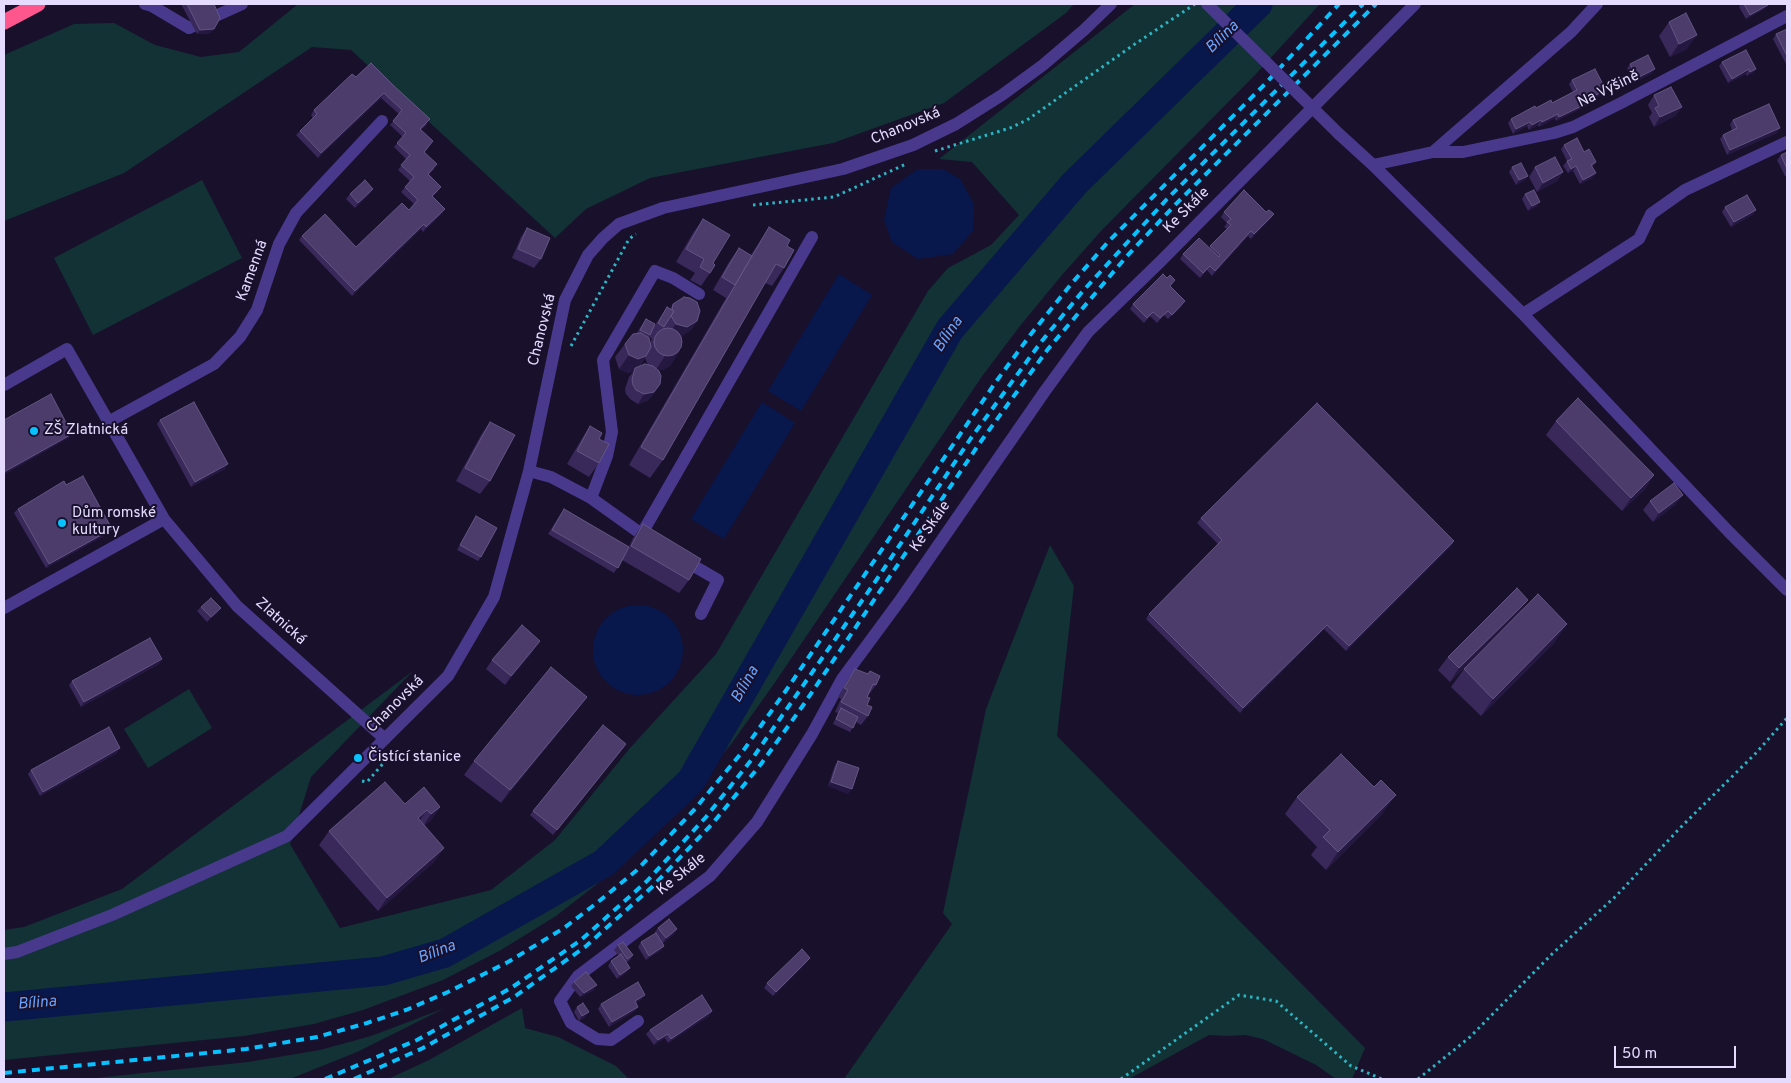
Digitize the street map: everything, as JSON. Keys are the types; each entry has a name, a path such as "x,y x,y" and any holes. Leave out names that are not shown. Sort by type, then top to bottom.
{"highway":[{"path":"4,22 38,4"}],"street":[{"path":"151,4 189,28 223,8 242,4"},
{"name":"Chanovská","path":"4,954 17,952 112,915 287,836 448,676 494,597 529,471 564,300 588,255 619,224 664,208 843,168 913,145 956,124 1043,66 1111,4"},
{"path":"1208,4 1523,314 1729,532 1787,590"},
{"name":"Ke Skále","path":"638,1022 611,1040 597,1039 570,1023 560,1001 578,976 710,876 757,822 812,734 842,679 1088,332 1162,260 1415,4"},
{"path":"1373,165 1432,152 1571,32 1597,4"},
{"name":"Na Výšině","path":"1432,152 1463,152 1554,133 1573,126 1622,103 1787,16"},
{"name":"Kamenná","path":"108,422 214,364 240,337 257,310 278,244 296,213 382,121"},
{"path":"1523,314 1639,239 1651,214 1685,190 1787,142"},
{"path":"641,534 812,237"},
{"path":"591,498 607,456 612,432 603,360 655,271 673,278 699,294"},
{"name":"Zlatnická","path":"4,385 67,349 164,520 237,606 385,739"},
{"path":"529,471 551,478 591,498 658,545"},
{"path":"4,608 164,520"},
{"path":"675,555 718,580 701,614"}],"path":[{"path":"930,153 993,134 1027,120 1195,4"},
{"path":"746,205 806,198 834,197 914,160"},
{"path":"570,348 629,238 637,234"},
{"path":"1418,1079 1470,1037 1552,954 1616,896 1680,828 1756,753 1787,718"},
{"path":"346,778 367,782 391,754"},
{"path":"1120,1079 1239,995 1276,1001 1351,1066 1382,1079"}],"green space":[{"path":"298,4 1074,4 1066,13 944,103 833,143 650,178 586,209 555,238 351,50 312,47 124,173 4,221 4,55 74,24 114,23 155,45 201,57 239,52"},
{"path":"1135,4 1320,4 1255,75 1102,230 1020,326 983,375 732,743 684,801 628,860 556,916 501,950 443,980 363,1010 314,1024 244,1036 4,1060 4,930 24,927 122,889 413,671 311,777 290,844 340,928 491,890 555,840 630,748 716,654 928,291 948,268 991,245 1019,215 972,162 939,159"},
{"path":"202,180 242,258 93,335 54,258"},
{"path":"1050,545 1074,586 1057,736 1365,1048 1352,1079 1336,1079 1316,1065 1263,1039 1245,1035 1209,1035 1129,1079 844,1079 952,924 943,913 986,709"},
{"path":"189,689 212,728 148,768 124,729"},
{"path":"445,1008 357,1052 290,1079 86,1079 248,1062 320,1050 371,1036"},
{"path":"522,1008 525,1028 558,1037 616,1066 629,1079 388,1079 429,1060"}],"shaded area":[{"path":"918,169 943,169 960,179 974,204 973,231 953,254 918,259 892,242 884,220 891,188"},
{"path":"839,274 872,295 801,411 768,391"},
{"path":"762,402 795,423 724,539 691,519"},
{"path":"638,605 655,609 670,618 679,633 683,650 679,667 670,682 655,691 638,695 621,691 606,682 597,667 593,650 597,633 606,618 621,609"}],"building":[{"path":"187,4 214,4 220,18 214,29 200,30"},
{"path":"1744,4 1767,4 1768,5 1750,15"},
{"path":"1686,13 1697,35 1679,44 1669,22"},
{"path":"1787,29 1787,56 1776,34"},
{"path":"1746,50 1756,69 1750,72 1749,69 1732,79 1722,62"},
{"path":"1648,55 1655,69 1637,78 1630,64"},
{"path":"371,63 430,119 420,129 433,141 424,152 437,164 428,174 441,187 432,196 445,209 426,227 424,224 355,291 302,236 325,214 356,247 402,203 409,210 418,200 405,187 414,177 401,165 410,155 397,143 406,133 393,121 402,110 384,93 321,153 300,131 317,114 314,110 352,74 356,77"},
{"path":"1595,69 1606,90 1592,97 1594,100 1559,117 1558,114 1542,122 1541,120 1532,125 1530,122 1516,129 1511,119 1535,106 1536,108 1551,100 1552,103 1577,90 1572,80"},
{"path":"1671,87 1682,107 1660,117 1655,108 1659,106 1654,95"},
{"path":"1769,104 1780,128 1730,150 1723,135 1737,128 1733,120"},
{"path":"1577,138 1584,152 1589,149 1596,162 1591,165 1596,173 1583,180 1576,166 1571,169 1567,161 1572,159 1564,145"},
{"path":"1787,152 1787,169 1781,155"},
{"path":"1555,157 1563,172 1543,183 1535,167"},
{"path":"1521,163 1528,176 1519,180 1512,167"},
{"path":"365,180 373,189 358,203 350,194"},
{"path":"1244,190 1266,212 1269,210 1274,214 1254,234 1251,231 1215,271 1210,266 1203,273 1183,254 1199,238 1219,257 1220,255 1210,246 1231,225 1227,222 1231,219 1224,212"},
{"path":"1534,190 1540,202 1532,206 1525,194"},
{"path":"1747,195 1756,210 1734,222 1725,207"},
{"path":"703,219 730,235 713,263 715,265 710,273 700,267 704,259 686,249"},
{"path":"769,227 790,240 787,246 794,250 784,268 776,264 663,460 641,447"},
{"path":"527,228 550,238 541,259 518,249"},
{"path":"739,248 752,256 735,285 722,277"},
{"path":"1163,274 1167,278 1170,275 1175,280 1170,286 1185,301 1172,315 1168,311 1160,318 1153,312 1147,318 1133,304"},
{"path":"684,297 697,302 700,311 697,321 687,327 676,324 671,316 674,311 672,310 673,304"},
{"path":"667,307 674,311 664,327 658,323"},
{"path":"646,319 655,324 650,335 640,330"},
{"path":"668,328 678,332 682,342 678,352 668,356 658,352 654,342 658,332"},
{"path":"641,333 649,338 651,347 646,356 638,359 629,355 625,344 633,334"},
{"path":"645,364 653,366 659,371 661,376 660,384 654,392 644,394 636,390 632,380 635,368"},
{"name":"ZŠ Zlatnická","path":"51,394 72,434 4,472 4,420"},
{"path":"1578,398 1654,475 1631,498 1556,421"},
{"path":"194,402 228,464 195,482 160,420"},
{"path":"1317,403 1454,541 1349,646 1327,625 1243,708 1149,614 1222,540 1201,518"},
{"path":"490,422 515,435 490,481 465,468"},
{"path":"590,426 602,433 599,439 609,444 599,463 577,451"},
{"name":"Dům romské kultury","path":"83,476 112,529 49,564 18,509 64,481 66,485"},
{"path":"1674,483 1683,495 1659,513 1650,501"},
{"path":"564,509 629,547 618,568 552,530"},
{"path":"476,516 497,528 481,557 460,545"},
{"path":"643,524 701,559 689,580 631,546"},
{"path":"1517,588 1528,600 1459,668 1448,657"},
{"path":"1538,594 1567,624 1493,699 1464,669"},
{"path":"211,598 221,608 211,617 201,607"},
{"path":"522,625 540,641 511,676 492,660"},
{"path":"150,638 162,659 84,702 72,681"},
{"path":"551,667 587,697 510,790 474,761"},
{"path":"855,669 868,674 870,671 880,676 876,685 873,684 867,697 870,698 867,705 872,707 868,716 841,702 848,690 844,688"},
{"path":"841,708 858,717 853,728 836,719"},
{"path":"603,725 626,744 557,830 533,811"},
{"path":"109,727 120,748 43,792 31,770"},
{"path":"1341,754 1374,787 1381,780 1396,795 1338,852 1323,837 1330,830 1297,797"},
{"path":"838,761 859,768 852,789 831,782"},
{"path":"385,782 405,804 424,787 440,807 431,814 427,810 418,818 444,848 387,898 329,831"},
{"path":"669,919 677,929 666,938 658,928"},
{"path":"656,933 664,946 649,956 641,942"},
{"path":"623,942 633,955 627,959 618,945"},
{"path":"802,949 810,958 776,992 767,983"},
{"path":"621,954 630,968 620,975 611,961"},
{"path":"586,972 597,985 584,993 574,982"},
{"path":"638,982 645,995 635,1001 638,1007 612,1022 601,1004"},
{"path":"702,995 712,1011 671,1039 668,1034 658,1040 650,1030"},
{"path":"583,1003 589,1012 582,1016 577,1007"}],"waterway":[{"name":"Bílina","path":"4,1007 383,971 445,953 604,863 691,781 950,329 1074,184 1258,4"}],"railway":[{"path":"4,1073 246,1049 317,1037 367,1023 406,1010 448,992 508,962 564,928 598,902 637,870 694,810 743,751 995,383 1072,283 1108,242 1265,84 1339,4"},
{"path":"325,1079 417,1040 511,988 581,940 647,881 706,817 752,759 877,579 971,438 1041,342 1082,292 1167,199 1363,4"},
{"path":"354,1079 423,1048 514,997 585,947 652,887 713,823 761,764 804,704 979,444 1048,349 1127,256 1174,206 1376,4"}],"place":[{"name":"ZŠ Zlatnická","path":"34,431"},
{"name":"Dům romské kultury","path":"62,523"},
{"name":"Čistící stanice","path":"358,758"}]}
